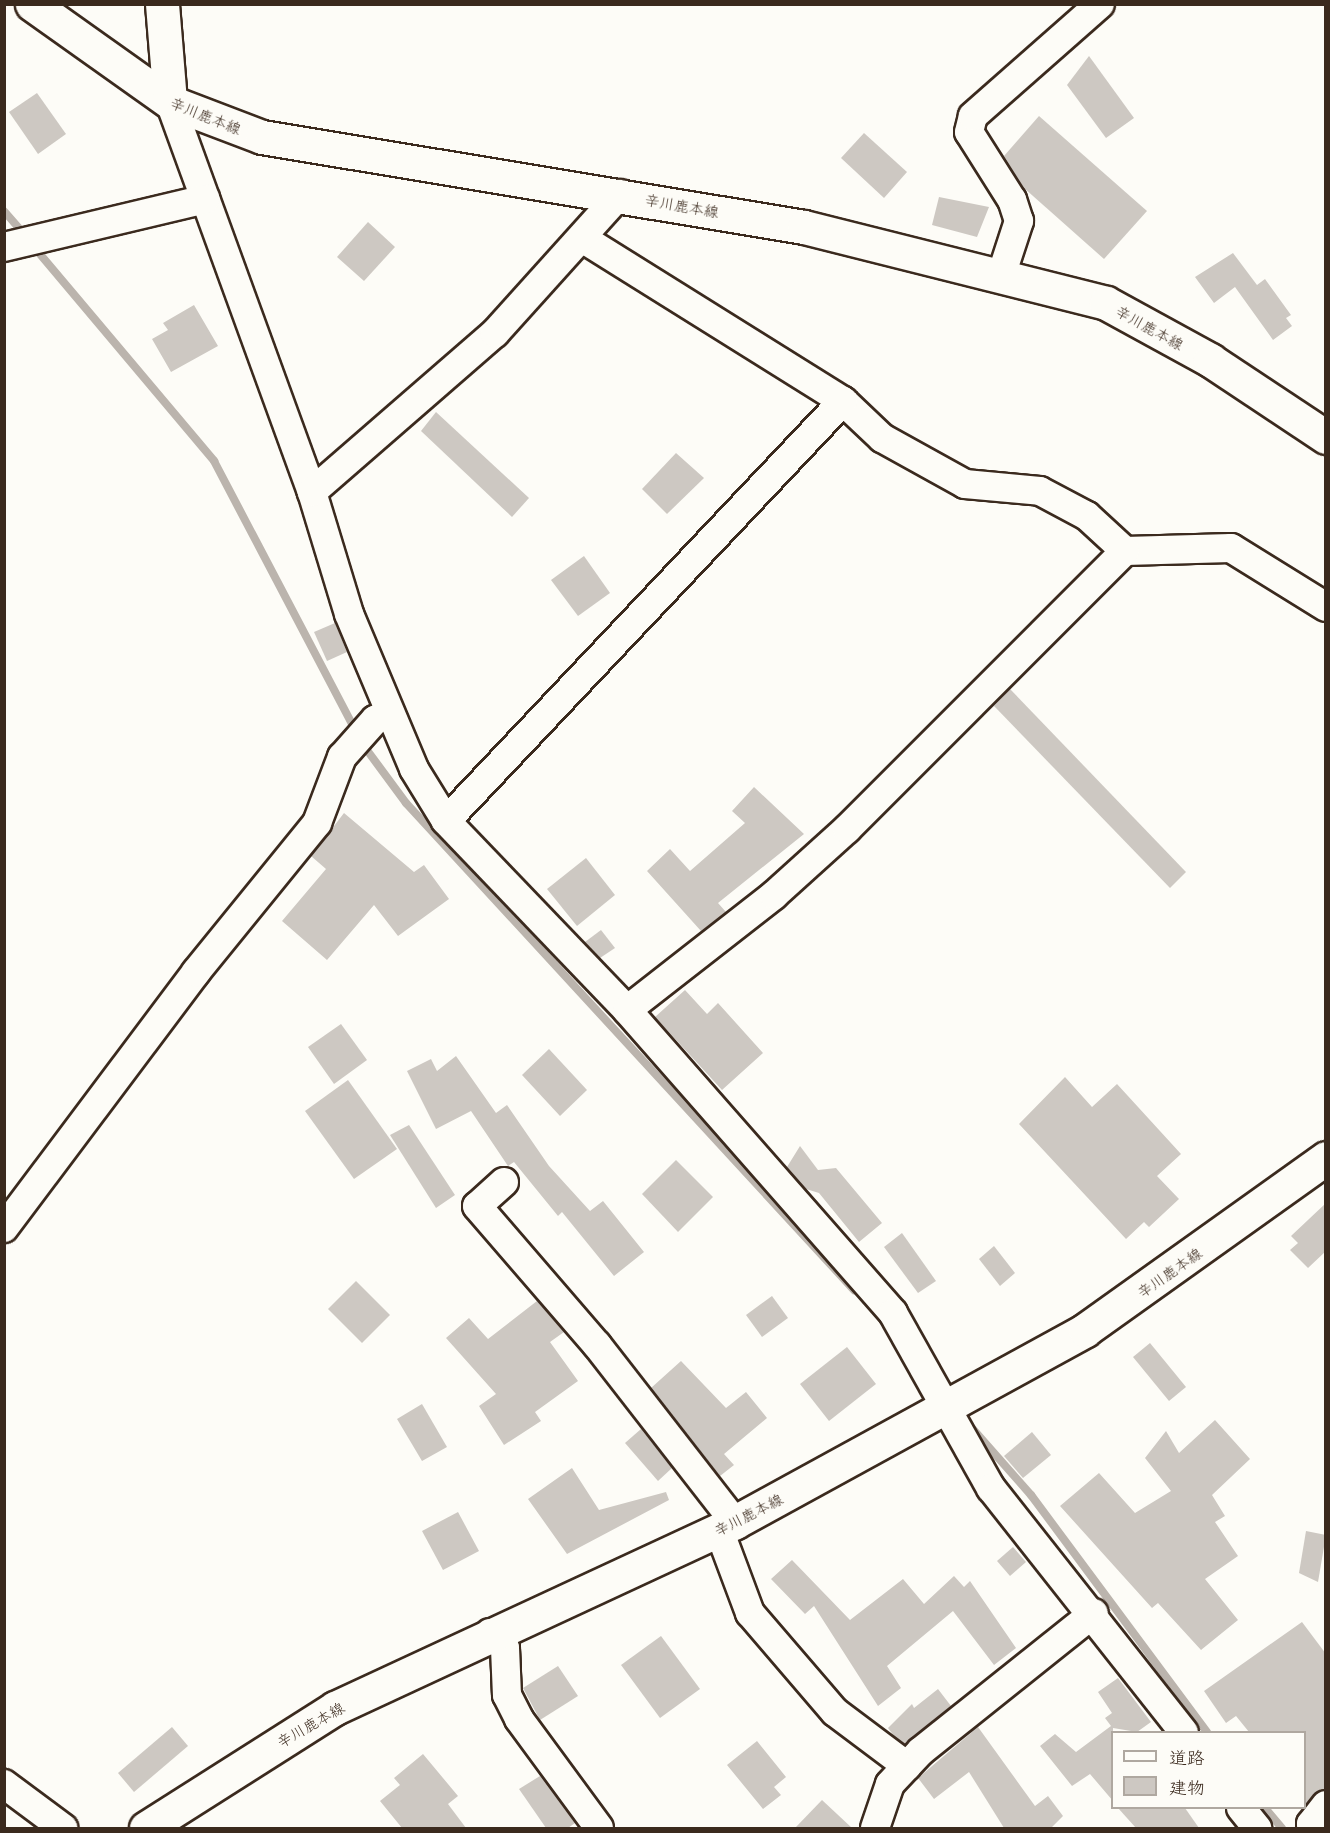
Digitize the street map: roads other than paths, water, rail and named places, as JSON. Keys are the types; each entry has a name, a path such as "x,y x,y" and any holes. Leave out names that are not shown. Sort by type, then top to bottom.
{"main road":[{"name":"辛川鹿本線","path":"32,4 170,102 262,137 620,194 804,227 1002,273 1106,303 1210,360 1326,437"},
{"path":"162,4 170,102"},
{"name":"辛川鹿本線","path":"146,1828 335,1708 490,1633 727,1526 1085,1330 1326,1158"}],"street":[{"path":"1002,273 1020,221 1012,200 969,132 973,116 1100,4"},
{"path":"170,102 312,492 349,614 389,713 446,821 627,1010 892,1312 992,1488 1094,1614 1183,1731"},
{"path":"312,492 495,333 620,194"},
{"path":"4,247 205,199"},
{"path":"582,238 843,401 882,438 965,484 1040,491 1087,516 1125,552"},
{"path":"446,821 843,401"},
{"path":"627,1010 774,895 848,829 1125,552 1231,548 1326,607"},
{"path":"4,1228 196,972 317,823 342,757 375,720 389,713"},
{"path":"504,1182 477,1206 597,1345 727,1526 750,1613 835,1712 907,1766"},
{"path":"875,1828 890,1784 907,1766 1094,1614"},
{"path":"490,1633 505,1648 507,1695 519,1719 590,1825"},
{"path":"4,1784 63,1828"},
{"path":"1314,1828 1311,1824 1326,1805"},
{"path":"1242,1809 1257,1828"}],"waterway":[{"path":"4,211 25,235"},
{"path":"34,247 214,461 356,731"},
{"path":"361,742 406,803 854,1290"},
{"path":"971,1427 1031,1495 1206,1731"},
{"path":"1266,1809 1282,1828"}]}
